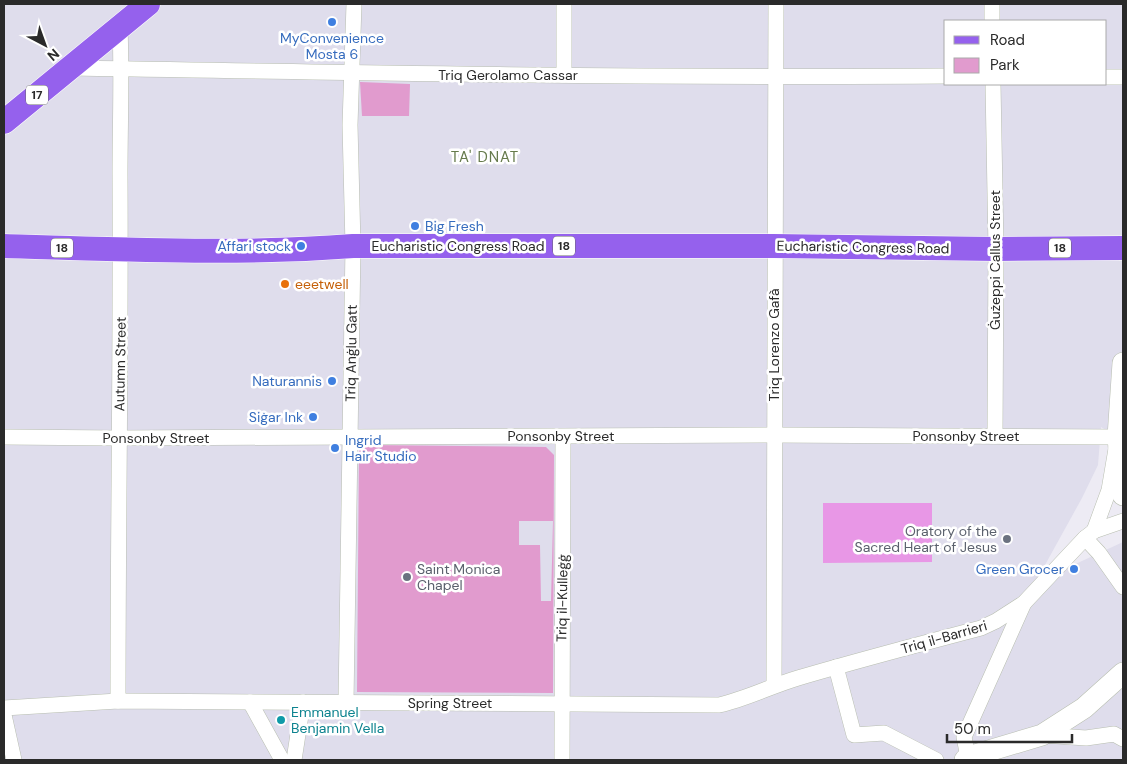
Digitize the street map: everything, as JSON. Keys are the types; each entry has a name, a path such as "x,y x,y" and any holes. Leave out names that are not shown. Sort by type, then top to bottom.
{"main road":[{"name":"17","path":"4,122 148,4"},
{"name":"Eucharistic Congress Road","path":"4,246 121,250 290,250 352,246 1123,248"}],"street":[{"name":"Triq Anġlu Gatt","path":"346,702 351,436 352,246 350,125 354,4"},
{"path":"564,4 564,75"},
{"name":"Triq Lorenzo Gafà","path":"774,685 773,435 777,77 776,4"},
{"path":"992,4 992,20"},
{"name":"Autumn Street","path":"118,701 118,438 122,69 120,27"},
{"name":"Triq Gerolamo Cassar","path":"71,68 455,75 944,76"},
{"path":"1107,77 1123,77"},
{"name":"Ġużeppi Callus Street","path":"992,85 996,249 995,436"},
{"path":"1089,535 1109,490 1118,437 1123,363"},
{"name":"Ponsonby Street","path":"4,437 773,435 1118,437"},
{"name":"Triq il-Kulleġġ","path":"562,760 563,436"},
{"path":"1118,437 1123,495"},
{"path":"1089,535 1123,520"},
{"path":"1089,535 1123,588"},
{"name":"Triq il-Barrieri","path":"774,685 981,628 996,621 1024,603 1089,535"},
{"path":"1024,603 964,737 966,758 1042,735 1084,708 1123,673"},
{"path":"836,667 854,736 884,733 936,760"},
{"name":"Spring Street","path":"4,708 118,701 719,705 736,701 774,685"},
{"path":"250,702 282,760"},
{"path":"294,760 303,702"},
{"path":"4,715 14,760"},
{"path":"1042,735 1086,738 1114,734 1123,739"}],"green space":[{"path":"360,82 410,84 409,116 362,116"},
{"path":"367,445 546,447 554,455 553,693 357,692 359,448","holes":["519,521 553,521 551,601 541,601 540,545 519,545"]}],"shaded area":[{"path":"1101,427 1118,437 1123,436 1123,542 1069,567 1024,603 1098,465"},
{"path":"823,503 932,503 932,562 823,563"}],"place":[{"name":"MyConvenience Mosta 6","path":"332,22"},
{"name":"Big Fresh","path":"415,226"},
{"name":"Affari stock","path":"301,246"},
{"name":"eeetwell","path":"285,284"},
{"name":"Naturannis","path":"332,381"},
{"name":"Siġar Ink","path":"313,417"},
{"name":"Ingrid Hair Studio","path":"335,448"},
{"name":"Oratory of the Sacred Heart of Jesus","path":"1007,539"},
{"name":"Green Grocer","path":"1074,569"},
{"name":"Saint Monica Chapel","path":"407,577"},
{"name":"Emmanuel Benjamin Vella","path":"281,720"}],"district":[{"name":"TA' DNAT","path":"485,157"}]}
